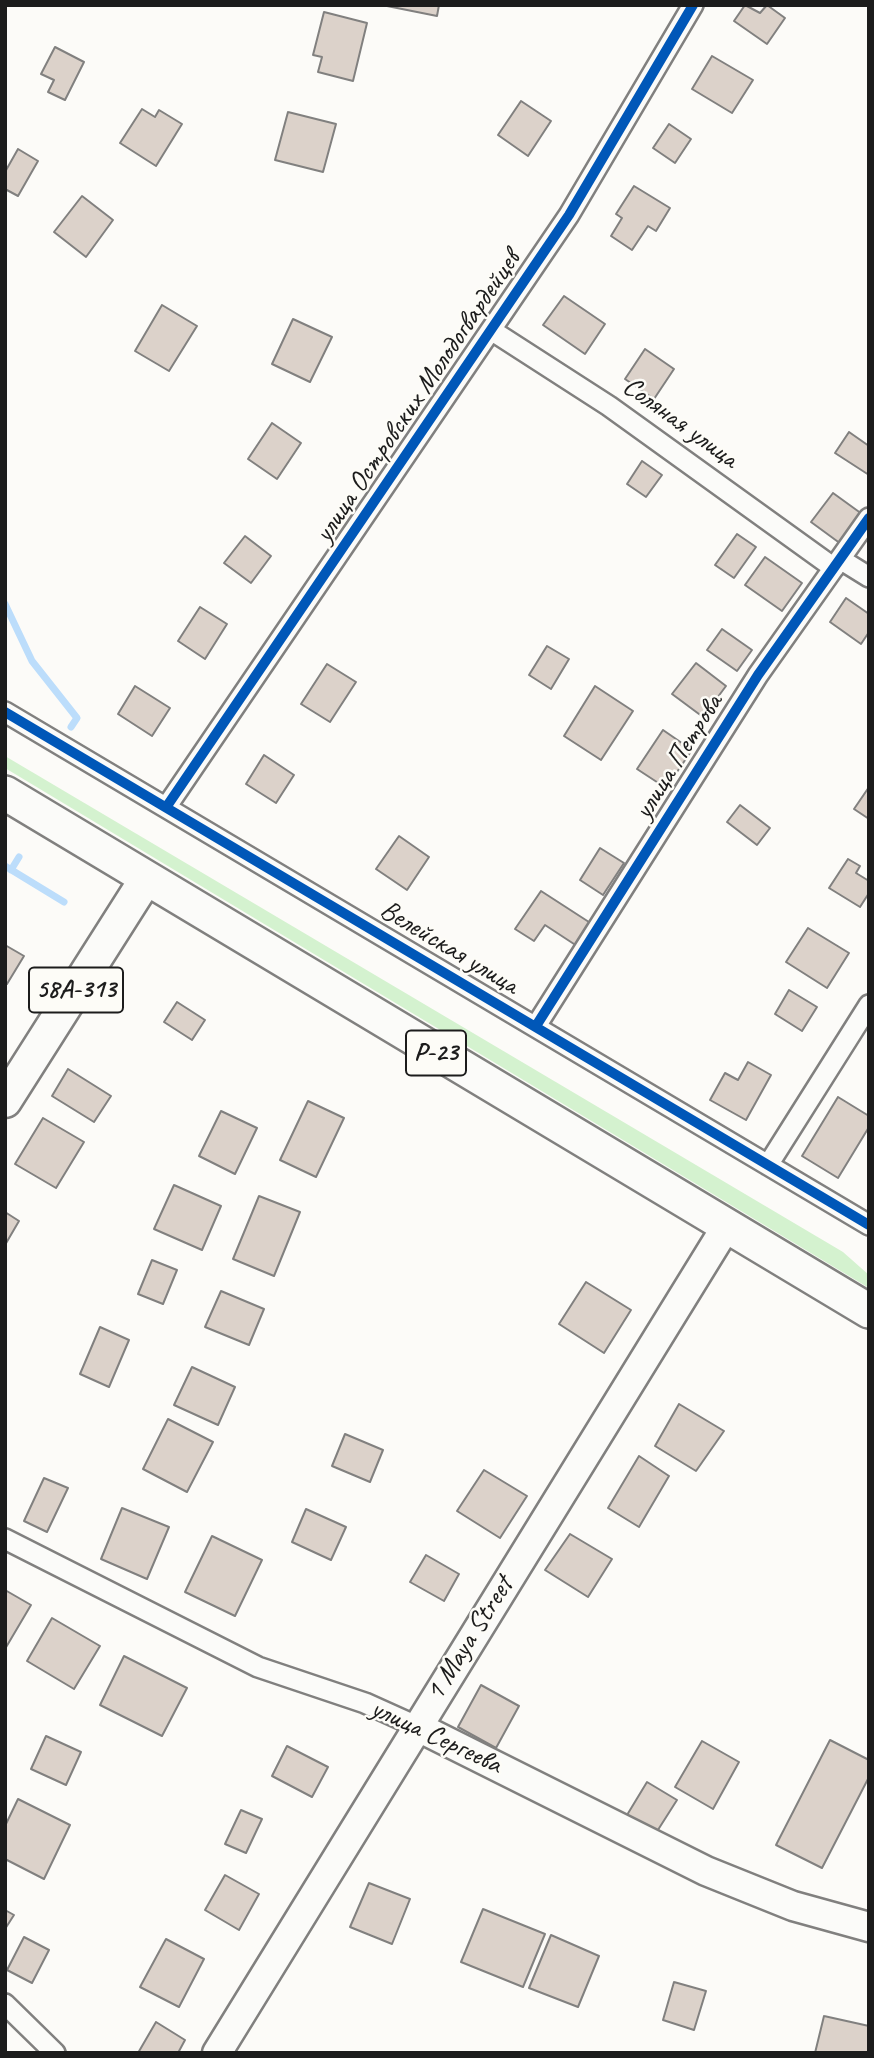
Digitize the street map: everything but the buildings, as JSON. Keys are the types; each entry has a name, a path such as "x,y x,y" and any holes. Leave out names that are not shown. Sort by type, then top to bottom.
{"highway":[{"name":"Р-23","path":"5,793 869,1311"}],"main road":[{"name":"58А-313","path":"5,1101 146,879"},
{"name":"1 Maya Street","path":"217,2053 416,1726 726,1227"},
{"name":"улица Сергеева","path":"416,1726 706,1871 793,1906 869,1927"}],"street":[{"name":"улица Островских Молодогвардейцев","path":"167,806 569,215 693,5"},
{"name":"Соляная улица","path":"491,330 608,406 837,563 869,578"},
{"name":"улица Петрова","path":"536,1026 758,675 869,518"},
{"name":"Велейская улица","path":"5,712 869,1225"},
{"path":"768,1165 869,1005"},
{"name":"улица Сергеева","path":"5,1539 258,1667 365,1703 416,1726"},
{"path":"5,2004 55,2053"}],"green space":[{"path":"5,756 843,1252 869,1275 869,1288 5,768"}],"waterway":[{"path":"5,604 32,661 77,718 71,727"},
{"path":"11,870 19,857"},
{"path":"5,866 64,902"}],"cycle path":[{"path":"167,806 569,215 693,5"},
{"path":"536,1026 758,675 869,518"},
{"path":"5,712 869,1225"}]}
